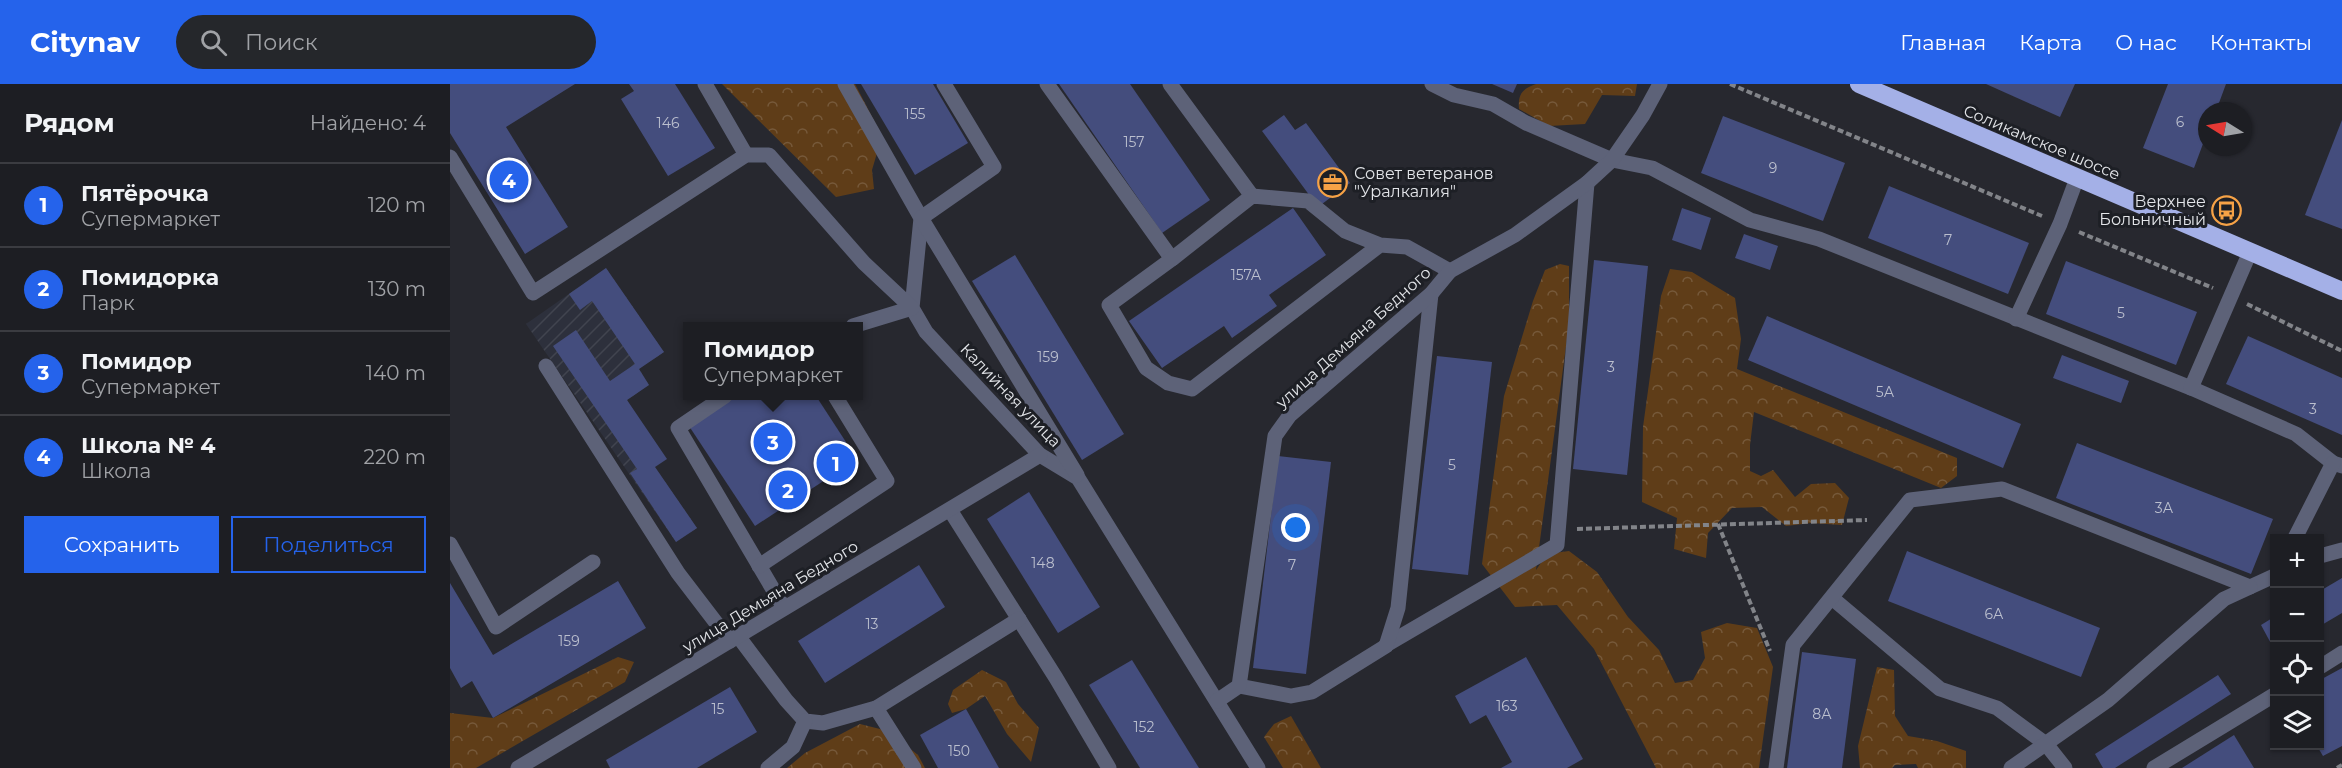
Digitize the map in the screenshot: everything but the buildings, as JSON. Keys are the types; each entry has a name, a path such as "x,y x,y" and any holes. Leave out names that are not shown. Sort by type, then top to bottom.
{"highway":[{"name":"Соликамское шоссе","path":"1862,84 2342,291"}],"street":[{"path":"450,157 533,293 747,155 705,84"},
{"path":"844,84 921,218 1078,478"},
{"path":"863,324 912,308 921,218 994,167 944,84"},
{"path":"1047,84 1172,259"},
{"path":"1170,84 1252,196"},
{"path":"1432,84 1454,95 1493,105 1526,123 1612,160 1652,168 1750,220 1819,239 2191,388 2296,434 2337,465 2297,534"},
{"name":"улица Демьяна Бедного","path":"1239,686 1275,436 1290,415 1431,294 1450,271 1515,235 1587,183 1612,160 1643,115 1660,84"},
{"name":"Калийная улица","path":"747,155 769,155 864,262 912,308 926,332 1040,455 1078,478 1258,768"},
{"path":"2016,318 2060,224 2077,178"},
{"path":"1217,701 1239,686 1291,696 1312,692 1386,645 1557,545 1587,183"},
{"path":"1380,245 1192,389 1168,383 1146,368 1109,305 1252,196 1308,201 1345,231 1380,245 1407,247 1450,271"},
{"path":"2191,388 2250,252"},
{"path":"1386,645 1398,608 1431,294"},
{"path":"546,366 678,573 806,721 823,723 876,708 1019,619"},
{"path":"719,400 678,428 784,608"},
{"path":"759,566 887,481 837,400"},
{"name":"улица Демьяна Бедного","path":"518,768 1040,455"},
{"path":"1776,768 1793,645 1910,500 2002,489 2250,587"},
{"path":"950,510 1109,768"},
{"path":"450,544 496,627 592,562"},
{"path":"2324,555 2342,550"},
{"path":"2011,768 2108,700 2224,599 2270,578"},
{"path":"1832,598 1940,689 1997,708 2046,744 2065,768"},
{"path":"2324,664 2342,653"},
{"path":"2154,768 2272,696"},
{"path":"876,708 914,768"},
{"path":"768,768 793,747 806,721"}],"path":[{"path":"1731,84 2231,296 2342,351"},
{"path":"1559,530 1895,519"},
{"path":"1718,524 1786,691"},
{"path":"2337,768 2342,765"}],"shaded area":[{"path":"606,268 664,352 639,369 649,385 627,400 655,467 697,528 676,542 526,324"}],"green space":[{"path":"722,84 855,84 882,136 872,170 874,189 836,197"},
{"path":"1536,84 1637,84 1635,96 1602,95 1585,124 1549,126 1519,109 1519,99 1522,93"},
{"path":"1560,264 1569,266 1569,324 1536,570 1547,554 1569,551 1597,572 1628,617 1659,650 1675,683 1693,680 1705,658 1701,632 1727,623 1757,628 1773,667 1759,768 1656,768 1594,649 1557,605 1515,607 1482,564 1504,396 1533,301 1545,270"},
{"path":"1670,269 1692,272 1735,298 1741,339 1737,369 1957,458 1957,476 1941,488 1754,412 1750,471 1761,476 1773,470 1795,497 1811,484 1835,483 1849,498 1842,525 1811,523 1786,526 1762,507 1732,508 1708,533 1706,558 1674,549 1677,518 1642,502 1643,427 1661,296"},
{"path":"618,657 634,662 625,682 476,768 450,768 450,713 493,718"},
{"path":"1877,667 1894,670 1895,716 1908,736 1937,741 1966,751 1966,768 1918,768 1916,764 1895,765 1892,768 1860,768 1858,746"},
{"path":"982,670 1006,682 1018,704 1039,728 1031,762 1007,734 985,696 966,709 952,713 948,704 953,690"},
{"path":"1291,716 1321,768 1283,768 1264,737 1274,724"},
{"path":"860,724 888,731 918,755 925,768 787,768 805,753"}],"place":[{"name":"Школа № 4","path":"509,180"},
{"name":"Совет ветеранов \"Уралкалия\"","path":"1333,182"},
{"name":"Верхнее Больничный","path":"2227,210"},
{"name":"Помидор","path":"773,442"},
{"name":"Пятёрочка","path":"836,463"},
{"name":"Помидорка","path":"788,490"}]}
